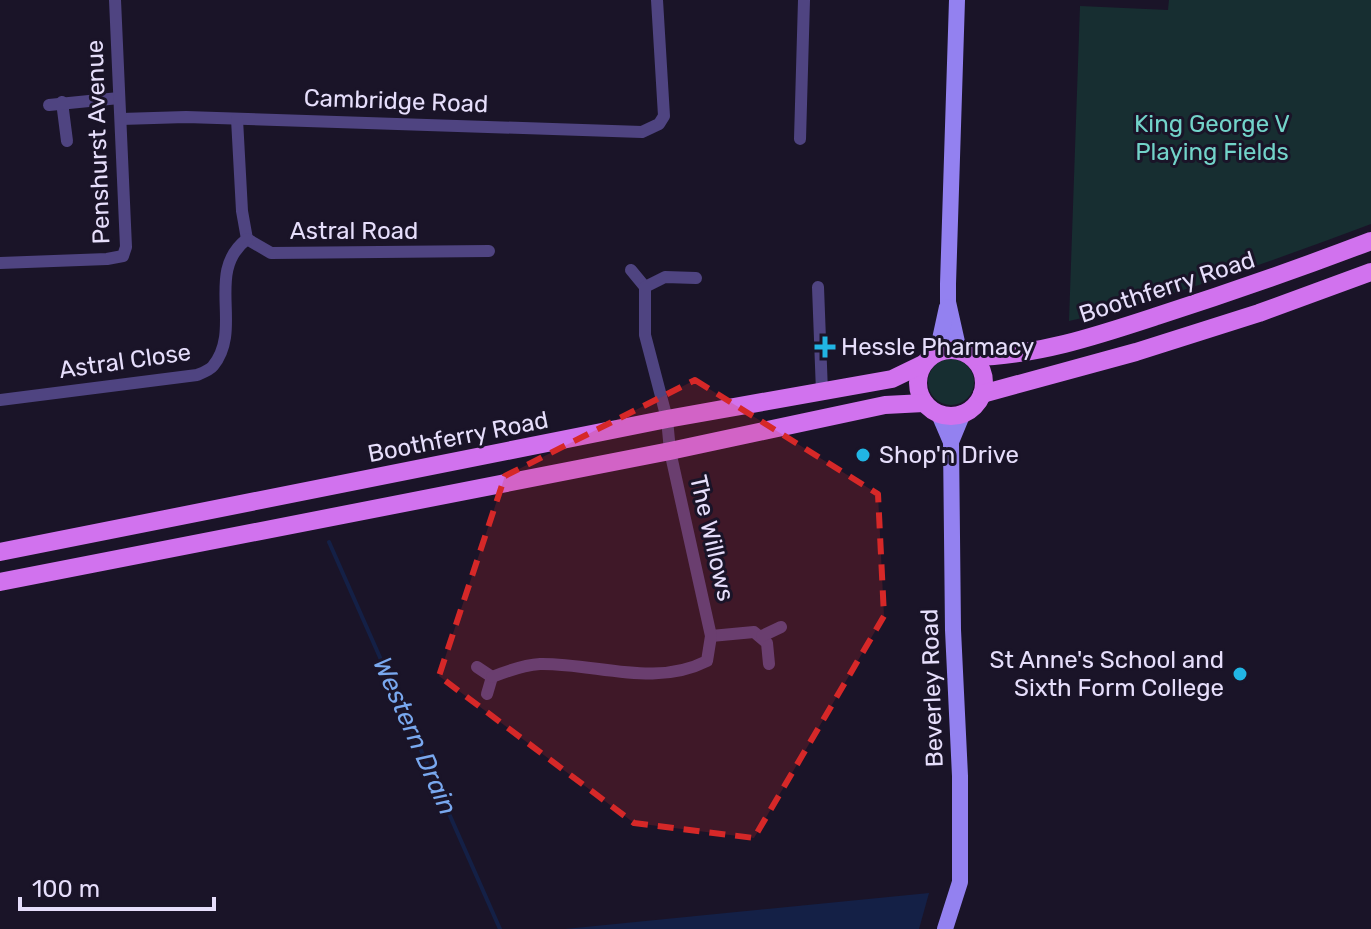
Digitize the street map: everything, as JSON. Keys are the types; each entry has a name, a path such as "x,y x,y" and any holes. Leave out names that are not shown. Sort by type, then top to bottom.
{"main road":[{"path":"932,408 918,384 948,302 957,0"},
{"name":"Boothferry Road","path":"966,354 1008,357 1085,339 1260,283 1371,241"},
{"name":"Boothferry Road","path":"982,394 1232,322 1371,272"},
{"path":"0,582 670,451 885,405 932,408 956,416 971,409 982,394 983,374 966,354 948,302"},
{"path":"930,358 966,354"},
{"name":"Boothferry Road","path":"0,552 667,419 892,379 930,358"},
{"name":"Beverley Road","path":"932,408 951,442"},
{"name":"Beverley Road","path":"945,929 960,882 951,442 963,413"}],"street":[{"name":"Penshurst Avenue","path":"0,263 123,256 126,247 115,0"},
{"name":"Cambridge Road","path":"121,119 186,117 642,132 659,124 664,116 657,0"},
{"path":"800,139 804,0"},
{"path":"67,141 55,103 119,98"},
{"path":"237,119 242,211 247,239"},
{"name":"Astral Road","path":"247,239 271,253 286,254 489,251"},
{"name":"Astral Close","path":"0,400 197,375 213,367 225,340 224,277 236,247 247,239"},
{"path":"631,270 645,287 665,277 696,278"},
{"name":"The Willows","path":"492,677 537,664 614,673 688,670 707,661 711,636 670,451 667,419 645,335 645,287"},
{"path":"818,287 822,392"},
{"name":"The Willows","path":"711,636 754,632 762,636 781,627"},
{"path":"762,636 767,643 769,664"},
{"path":"477,667 492,677 487,694"}],"highlighted area":[{"path":"695,380 878,494 884,616 754,838 634,823 439,676 505,476"}],"green space":[{"name":"King George V Playing Fields","path":"1169,0 1371,0 1371,224 1183,290 1069,321 1080,6 1168,10"},
{"path":"951,359 968,365 974,382 968,399 951,405 934,399 928,382 934,365"}],"water":[{"path":"929,893 919,929 565,929"}],"waterway":[{"name":"Western Drain","path":"329,542 500,929"}],"place":[{"name":"Hessle Pharmacy","path":"825,347"},
{"name":"Shop'n Drive","path":"863,455"},
{"name":"St Anne's School and Sixth Form College","path":"1240,674"}]}
